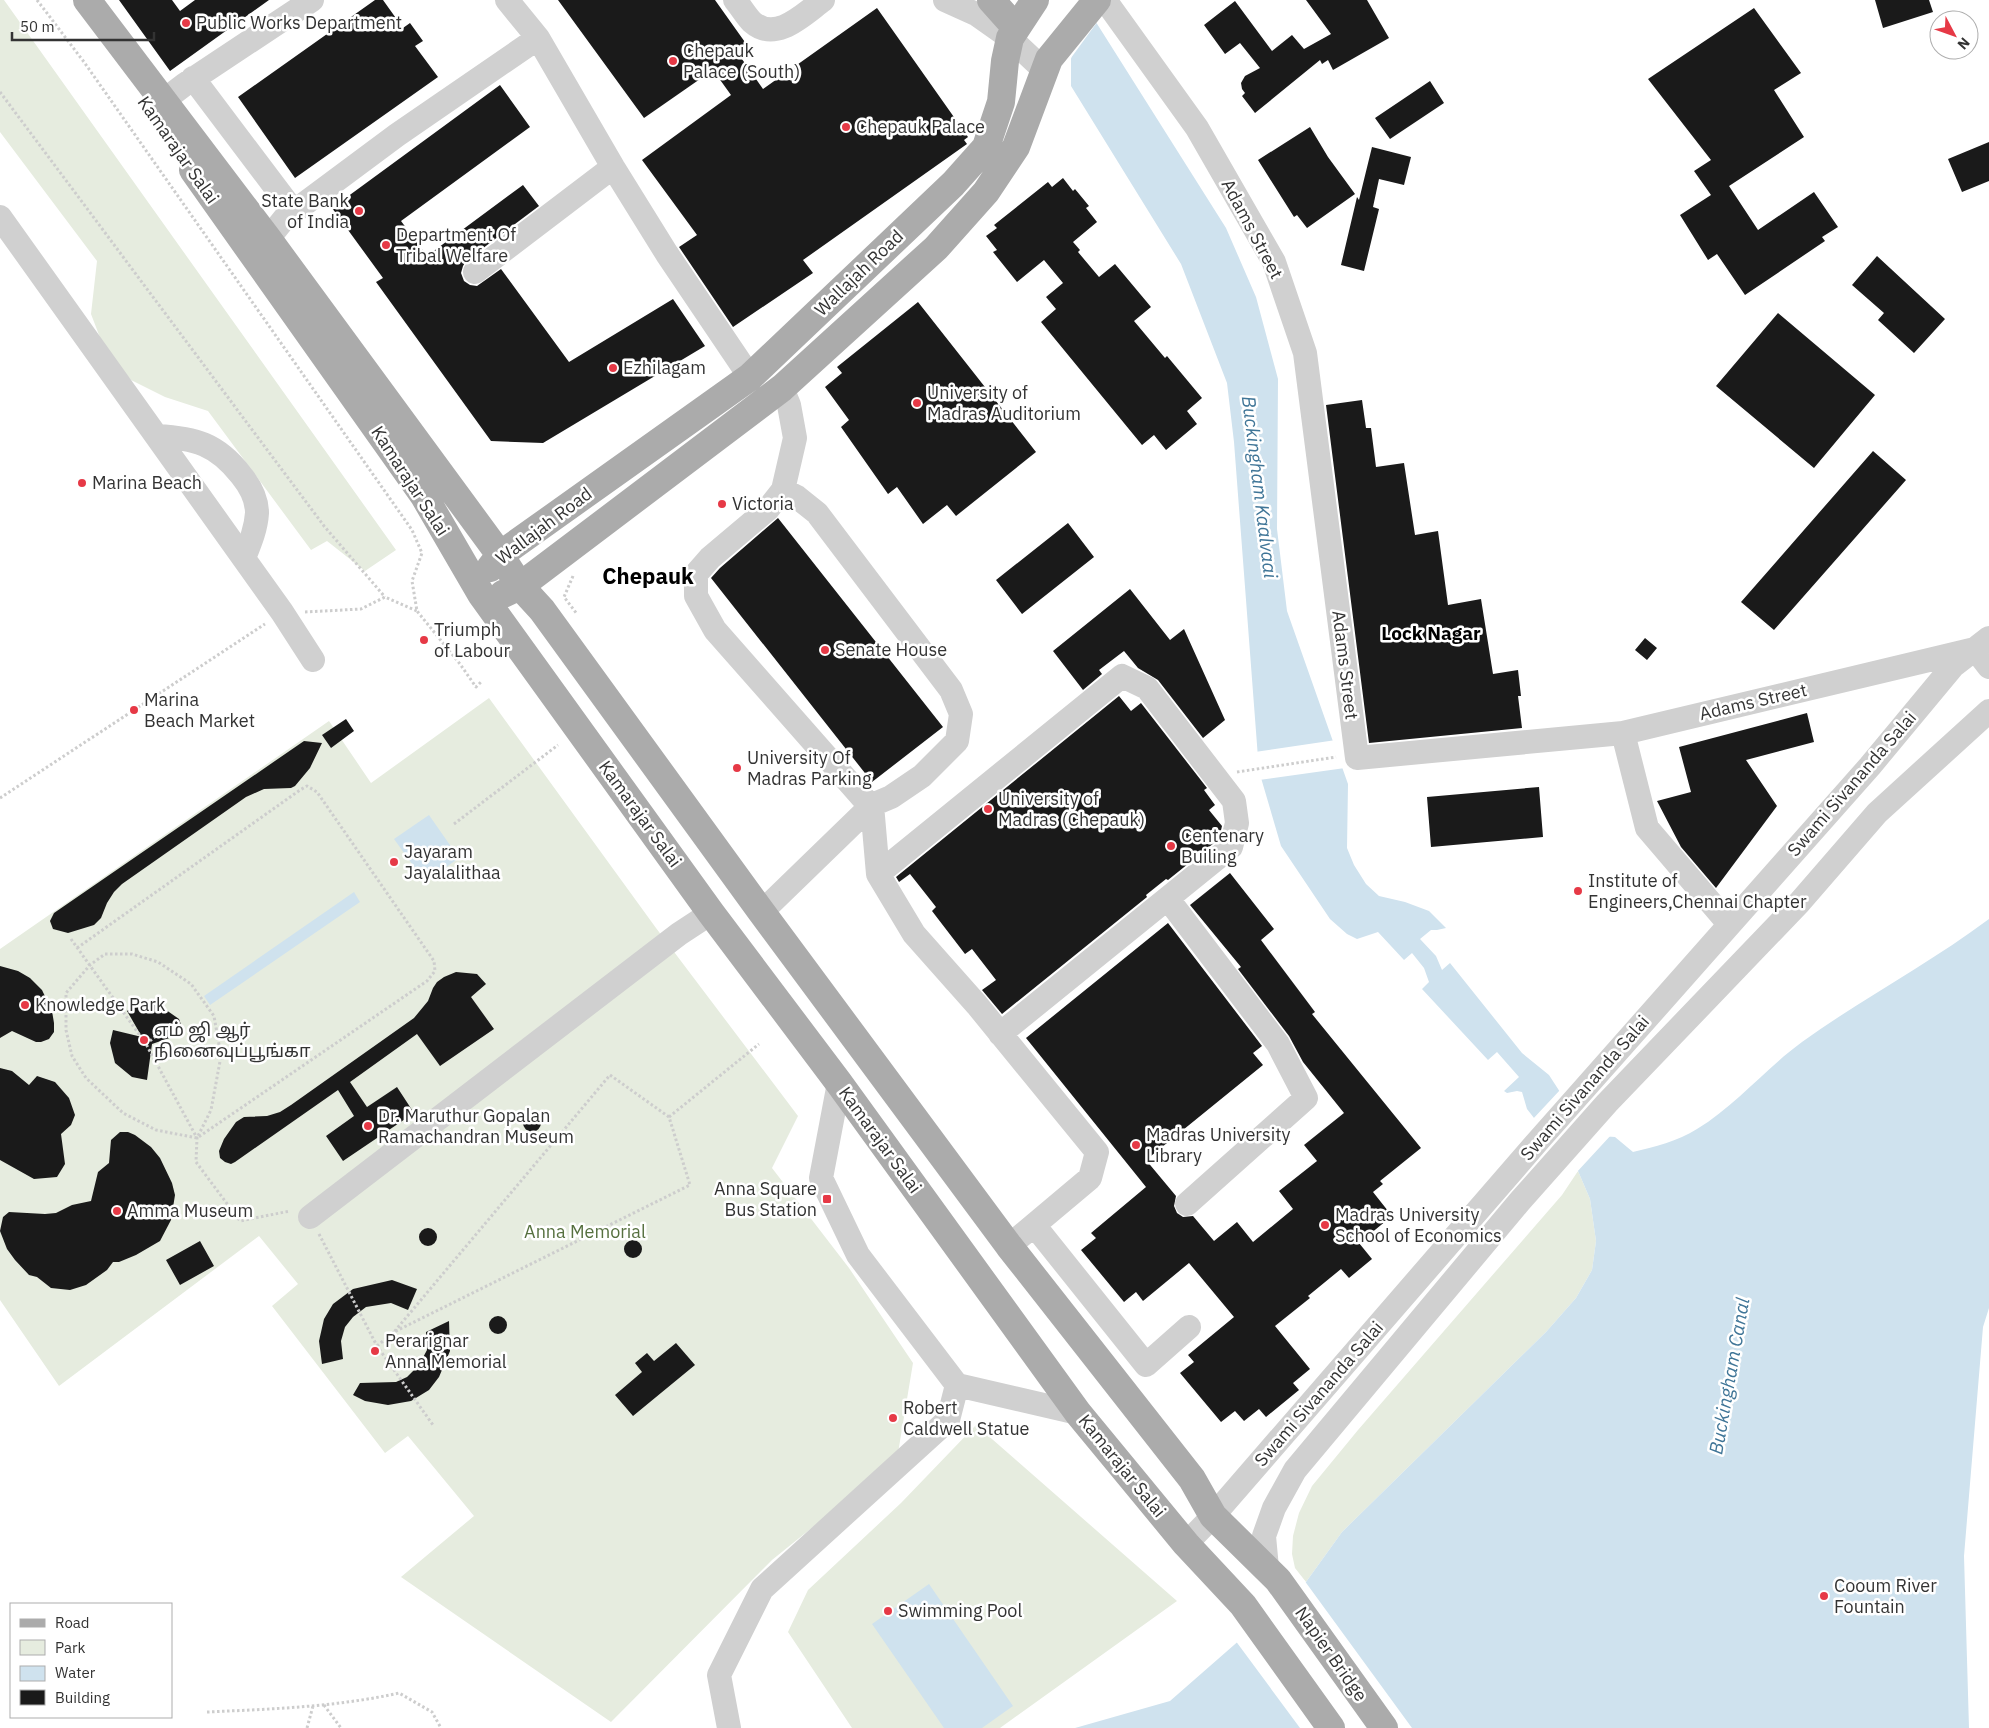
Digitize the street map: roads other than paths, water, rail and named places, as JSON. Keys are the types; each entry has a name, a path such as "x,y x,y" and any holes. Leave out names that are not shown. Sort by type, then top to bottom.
{"main road":[{"name":"Kamarajar Salai","path":"69,0 500,555 520,586 542,610 1008,1246 1192,1479 1213,1516 1273,1574"},
{"name":"Kamarajar Salai","path":"87,0 163,101 260,246 424,496 481,594 1078,1413 1186,1544 1243,1605 1331,1728"},
{"path":"991,0 1020,21"},
{"name":"Wallajah Road","path":"1020,21 1005,61 1001,102 986,147 953,184 750,377 500,555 482,583 481,594 495,597 520,586 782,388 936,248 986,192 1016,147 1047,65 1098,0"},
{"name":"Napier Bridge","path":"1273,1574 1384,1728"}],"street":[{"path":"163,101 194,78 312,0"},
{"path":"507,0 538,38 613,167 667,254 750,377"},
{"path":"735,0 753,22 767,29 776,30 784,27 823,0"},
{"path":"944,0 976,14 1020,21 1047,65"},
{"name":"Adams Street","path":"1105,0 1198,128 1274,262 1305,353 1357,758 1623,733 1984,652"},
{"path":"260,246 284,219 398,135 538,38"},
{"path":"194,78 294,212"},
{"path":"475,272 613,167"},
{"path":"0,217 244,558 282,612 312,660"},
{"path":"782,388 789,405 795,438 783,490 768,509 710,558 696,574 696,596 715,630 862,797 872,805 878,874 914,934 1098,1152 1090,1178 1008,1246"},
{"path":"157,436 193,440 212,447 230,460 246,480 254,495 257,512 254,534 244,558"},
{"path":"760,910 772,902 872,805 891,798 922,776 957,741 961,714 951,690 817,514 797,497 783,490"},
{"name":"Swami Sivananda Salai","path":"1186,1544 1213,1516 1538,1141 1870,766 1953,666 1984,652"},
{"path":"878,874 1122,676 1147,688 1234,801 1238,824 1231,847 1000,1034"},
{"name":"Swami Sivananda Salai","path":"1273,1574 1264,1536 1274,1508 1295,1470 1557,1159 1607,1103 1799,903 1877,813 1989,711"},
{"path":"1623,733 1647,828 1729,924"},
{"path":"1168,898 1278,1044 1306,1098 1187,1204"},
{"path":"310,1217 679,934 712,913"},
{"path":"839,1083 821,1178 858,1256 957,1385 1078,1413"},
{"path":"1034,1224 1146,1365 1189,1327"},
{"path":"729,1728 719,1675 762,1589 948,1420 957,1385"}],"water":[{"path":"1082,0 1226,228 1256,297 1278,379 1277,529 1287,611 1348,784 1347,848 1354,865 1366,884 1379,896 1405,902 1429,911 1446,928 1431,930 1420,939 1436,956 1442,970 1450,963 1522,1053 1549,1075 1571,1109 1601,1136 1615,1137 1633,1152 1682,1137 1725,1109 1802,1042 1989,919 1989,1308 1983,1327 1964,1556 1969,1728 1075,1728 1170,1701 1306,1582 1342,1532 1546,1332 1576,1298 1592,1270 1596,1241 1590,1199 1578,1171 1551,1132 1534,1118 1527,1109 1522,1092 1507,1093 1504,1091 1519,1077 1497,1052 1488,1060 1422,989 1429,982 1424,968 1412,953 1404,960 1378,932 1357,939 1347,934 1330,919 1281,846 1259,771 1234,442 1227,383 1181,264 1071,86 1071,59"},
{"path":"429,815 459,858 425,882 394,839"},
{"path":"354,892 360,902 210,1005 204,996"},
{"path":"929,1584 1013,1706 982,1728 944,1728 872,1624"}],"place":[{"name":"Public Works Department","path":"186,23"},
{"name":"Chepauk Palace (South)","path":"673,61"},
{"name":"Chepauk Palace","path":"846,127"},
{"name":"State Bank of India","path":"359,211"},
{"name":"Department Of Tribal Welfare","path":"386,245"},
{"name":"Ezhilagam","path":"613,368"},
{"name":"University of Madras Auditorium","path":"917,403"},
{"name":"Marina Beach","path":"82,483"},
{"name":"Victoria","path":"722,504"},
{"name":"Triumph of Labour","path":"424,640"},
{"name":"Senate House","path":"825,650"},
{"name":"Marina Beach Market","path":"134,710"},
{"name":"University Of Madras Parking","path":"737,768"},
{"name":"University of Madras (Chepauk)","path":"988,809"},
{"name":"Centenary Builing","path":"1171,846"},
{"name":"Jayaram Jayalalithaa","path":"394,862"},
{"name":"Institute of Engineers,Chennai Chapter","path":"1578,891"},
{"name":"Knowledge Park","path":"25,1005"},
{"name":"எம் ஜி ஆர் நினைவுப்பூங்கா","path":"144,1040"},
{"name":"Dr. Maruthur Gopalan Ramachandran Museum","path":"368,1126"},
{"name":"Madras University Library","path":"1136,1145"},
{"name":"Anna Square Bus Station","path":"827,1199"},
{"name":"Amma Museum","path":"117,1211"},
{"name":"Madras University School of Economics","path":"1325,1225"},
{"name":"Perarignar Anna Memorial","path":"375,1351"},
{"name":"Robert Caldwell Statue","path":"893,1418"},
{"name":"Cooum River Fountain","path":"1824,1596"},
{"name":"Swimming Pool","path":"888,1611"}],"district":[{"name":"Chepauk","path":"648,576"},
{"name":"Lock Nagar","path":"1431,633"}],"water label":[{"name":"Buckingham Kaalvaai","path":"1260,487"},
{"name":"Buckingham Canal","path":"1729,1376"}],"park label":[{"name":"Anna Memorial","path":"585,1232"}]}
